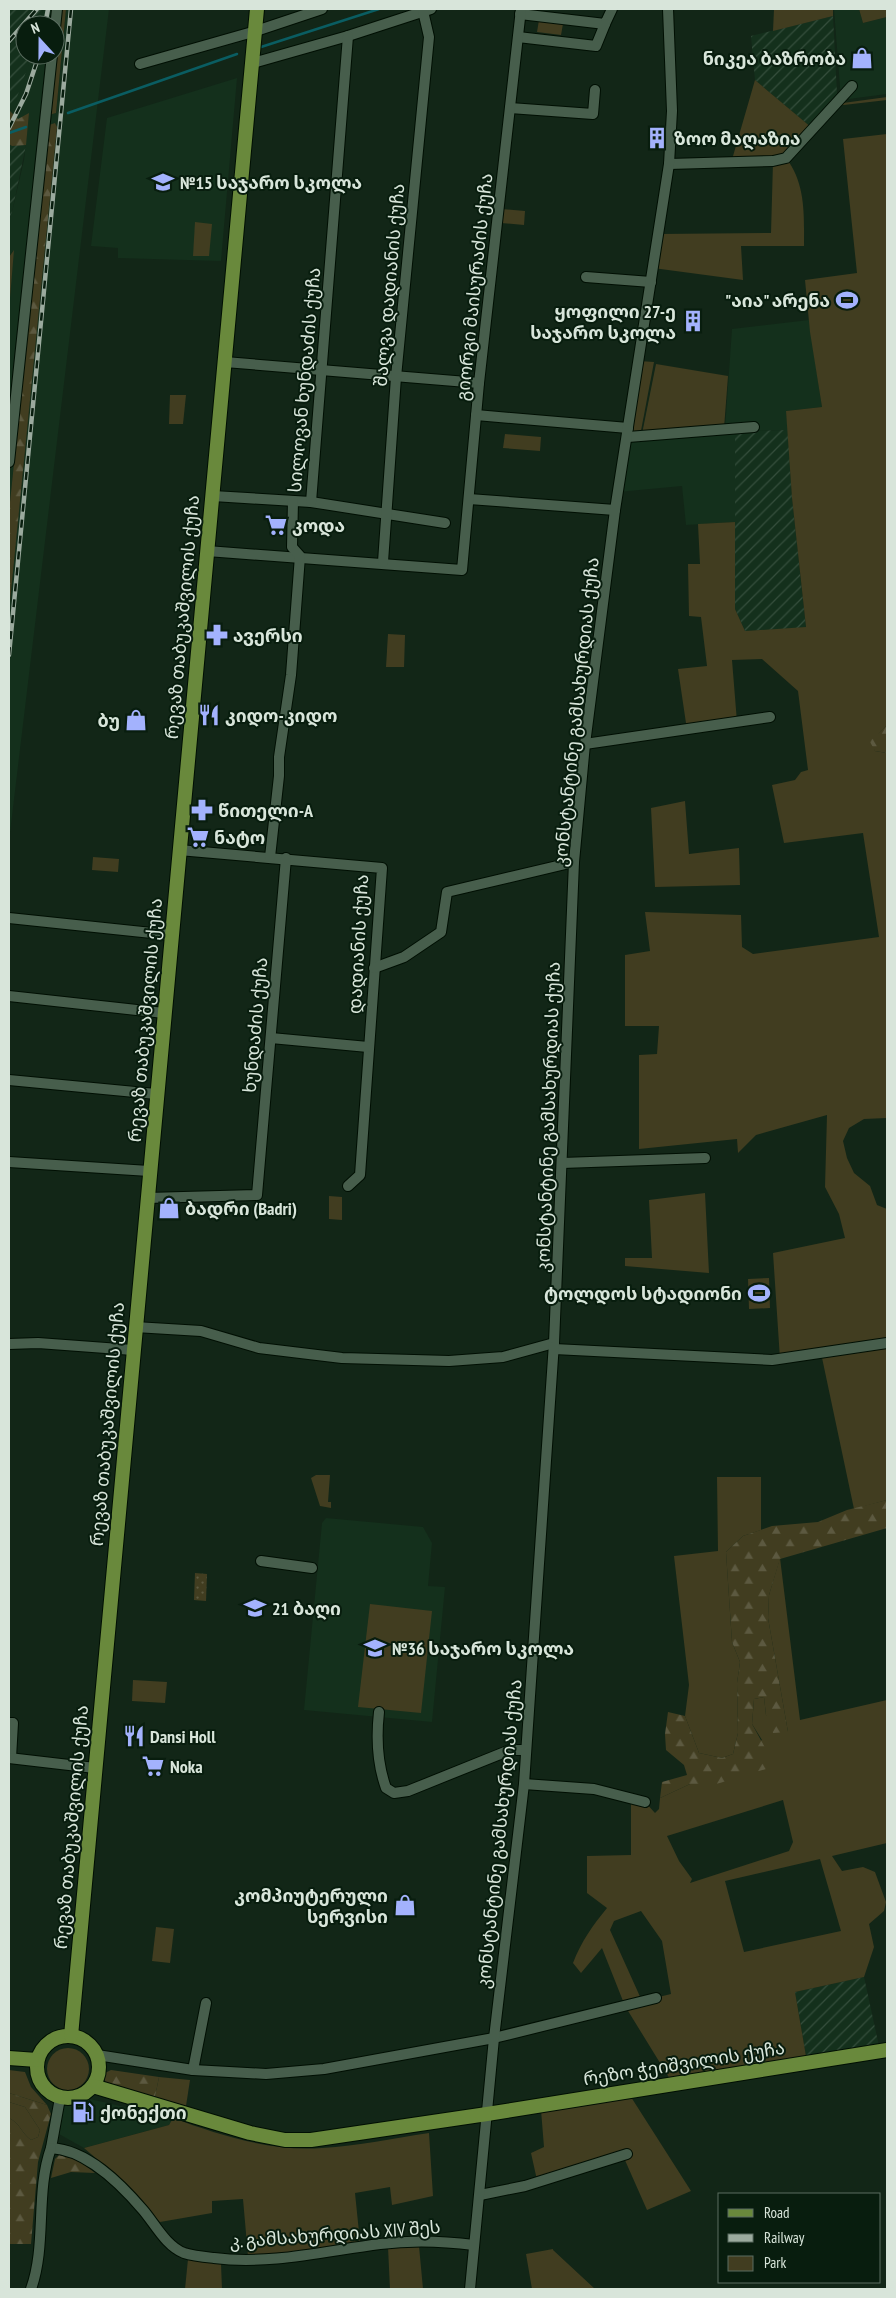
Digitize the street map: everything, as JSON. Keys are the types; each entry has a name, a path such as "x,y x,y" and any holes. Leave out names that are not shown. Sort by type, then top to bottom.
{"main road":[{"name":"რევაზ თაბუკაშვილის ქუჩა","path":"71,2036 257,9"},
{"path":"71,2036 86,2042 97,2055 100,2066 98,2076 93,2086 78,2097 60,2098 51,2094 39,2079 37,2060 46,2045 53,2039 71,2036"},
{"name":"რეზო ჭეიშვილის ქუჩა","path":"93,2086 250,2133 285,2140 311,2140 887,2050"},
{"path":"9,2058 37,2060"}],"street":[{"path":"140,64 256,31 322,9"},
{"path":"518,37 596,46 612,9"},
{"name":"კონსტანტინე გამსახურდიას ქუჩა","path":"470,2289 494,2038 524,1784 554,1346 574,862 585,744 615,510 669,164 672,111 668,9"},
{"path":"253,63 348,36 427,10"},
{"name":"შალვა დადიანის ქუჩა","path":"383,562 396,377 429,37 427,10"},
{"path":"521,11 605,24"},
{"name":"გიორგი მაისურაძის ქუჩა","path":"383,562 462,570 479,383 521,11"},
{"name":"სილოვან ხუნდაძის ქუჩა","path":"270,857 279,776 279,757 291,675 300,556 292,547 293,501 311,502 348,36"},
{"path":"9,462 51,65"},
{"path":"669,164 773,161 786,158 852,86"},
{"path":"510,108 593,114 595,90"},
{"path":"586,277 651,282"},
{"path":"225,362 479,383"},
{"path":"476,414 628,432 754,427"},
{"path":"212,496 293,501"},
{"path":"469,499 615,510"},
{"path":"311,502 445,523"},
{"path":"207,551 383,562"},
{"path":"585,744 770,718"},
{"name":"დადიანის ქუჩა","path":"179,850 382,868 360,1175 348,1186"},
{"name":"ხუნდაძის ქუჩა","path":"147,1198 257,1195 286,858"},
{"path":"374,968 404,957 441,932 447,892 574,862"},
{"path":"9,918 171,935"},
{"path":"9,996 164,1013"},
{"path":"271,1038 368,1047"},
{"path":"9,1080 156,1094"},
{"path":"562,1163 705,1158"},
{"path":"9,1162 149,1171"},
{"path":"135,1327 201,1331 259,1348 342,1358 458,1360 503,1357 554,1346 772,1360 887,1343"},
{"path":"9,1344 38,1343 133,1350"},
{"path":"261,1561 312,1568"},
{"path":"379,1712 376,1738 380,1771 386,1788 394,1793 408,1792 510,1750 526,1750"},
{"path":"9,1723 14,1723 10,1758 95,1768"},
{"path":"524,1784 594,1789 645,1802"},
{"path":"97,2055 193,2070 266,2074 324,2069 494,2038 656,1998"},
{"path":"193,2070 206,2003"},
{"path":"31,2289 38,2257 44,2168 51,2148 60,2098"},
{"name":"კ. გამსახურდიას XIV შეს","path":"51,2148 77,2153 89,2161 122,2188 172,2246 183,2253 224,2259 254,2260 286,2258 393,2243 438,2241 474,2245"},
{"path":"480,2195 525,2186 627,2154"}],"shaded area":[{"path":"9,9 43,9 42,15 15,15 15,65 28,65 16,100 9,112"},
{"path":"43,9 60,9 59,15 42,15"},
{"path":"66,9 109,9 9,841 9,612 57,127 55,123 49,126 9,512 9,310 13,251 9,257 9,220 24,160 29,114 18,119 10,111 28,65 54,65 49,114 56,113 61,65 65,65"},
{"name":"ნიკეა ბაზრობა","path":"834,9 859,9 863,23 887,17 887,94 841,100"},
{"path":"833,16 837,94 841,100 812,128 755,80 751,36"},
{"name":"№15 საჯარო სკოლა","path":"237,78 221,261 118,258 118,248 91,246 107,118"},
{"path":"9,144 12,146 26,145 9,220"},
{"path":"809,320 822,407 786,411 788,430 754,431 735,429 735,522 686,525 682,486 618,492 628,437 725,429 732,329"},
{"path":"735,429 754,431 788,430 792,498 806,628 745,631 735,609"},
{"name":"№36 საჯარო სკოლა","path":"326,1518 423,1527 432,1543 428,1586 445,1587 432,1722 304,1710 322,1523"},
{"path":"864,1977 880,2051 807,2062 795,1992"},
{"path":"90,2099 173,2118 169,2125 84,2148 59,2134 64,2106"}],"green space":[{"path":"60,9 66,9 65,19 65,15 59,15"},
{"path":"774,9 833,9 833,16 773,31"},
{"path":"859,9 887,9 887,17 863,23"},
{"path":"539,20 563,24 561,35 537,32"},
{"path":"54,65 61,65 56,113 49,115"},
{"path":"755,80 812,128 786,158 793,168 800,189 804,211 804,246 741,246 743,280 653,268 659,234 771,233 773,162 731,163"},
{"path":"887,97 887,100 835,106 843,103"},
{"path":"10,111 18,119 29,113 26,145 12,146 9,144"},
{"path":"55,123 57,127 9,612 9,512 49,125"},
{"path":"887,134 887,725 877,736 874,747 875,751 887,753 887,1118 864,1119 849,1128 843,1141 847,1158 854,1173 870,1186 877,1205 887,1209 887,1500 854,1509 821,1353 780,1359 773,1253 845,1238 839,1214 825,1187 827,1115 756,1135 738,1153 737,1139 639,1149 639,1055 657,1054 659,1026 625,1026 625,955 650,951 645,912 741,915 742,947 753,954 879,937 863,833 784,843 772,785 795,780 801,772 808,770 798,691 762,659 732,660 737,722 687,730 678,669 707,666 701,617 689,616 688,564 700,564 698,524 735,522 735,609 745,631 806,627 792,498 786,411 822,407 810,332 805,280 857,273 843,139"},
{"path":"502,209 525,211 524,225 501,223"},
{"path":"195,222 212,224 209,256 193,256"},
{"path":"14,250 9,310 9,257"},
{"path":"639,361 654,362 640,436 628,437"},
{"path":"656,364 728,376 724,428 642,434"},
{"path":"170,395 186,395 183,424 169,424"},
{"path":"505,434 541,437 540,451 503,448"},
{"path":"388,634 405,635 404,667 386,667"},
{"path":"887,725 887,753 875,751 869,740 875,737"},
{"path":"685,801 689,854 739,848 740,885 655,887 651,808"},
{"path":"93,857 119,859 118,872 92,870"},
{"path":"705,1193 709,1273 625,1266 625,1258 652,1258 649,1200"},
{"path":"329,1196 342,1197 342,1220 329,1219"},
{"name":"ტოლდოს სტადიონი","path":"769,1278 770,1308 749,1309 748,1279"},
{"path":"316,1475 330,1475 328,1502 331,1502 331,1508 320,1506 311,1478"},
{"path":"717,1477 761,1477 761,1530 743,1536 726,1552 732,1642 740,1662 737,1683 738,1733 733,1754 722,1758 699,1753 685,1716 689,1685 674,1556 718,1551"},
{"path":"887,1500 887,1528 780,1559 769,1595 768,1618 788,1732 773,1733 766,1715 764,1697 754,1699 752,1724 768,1753 766,1769 700,1789 690,1784 660,1798 662,1782 687,1775 684,1765 666,1750 665,1734 668,1712 685,1716 699,1753 722,1758 733,1754 738,1733 737,1683 740,1662 732,1642 726,1552 743,1536 772,1526 818,1522 847,1510"},
{"path":"780,1558 800,1720 887,1700 887,1843 832,1856 842,1871 863,1867 875,1872 886,1902 884,1911 869,1924 874,1947 864,1977 795,1992 807,2062 673,2084 625,2006 602,1948 581,1973 573,1963 588,1934 607,1908 587,1893 587,1856 631,1855 631,1798 645,1802 655,1813 659,1809 660,1798 690,1784 762,1740 752,1724 754,1699 764,1697 766,1715 788,1732 768,1618 769,1595","holes":["783,1800 793,1842 789,1851 690,1883 692,1879 679,1861 667,1836","820,1859 841,1931 744,1952 725,1881","641,1911 662,1941 671,1994 642,2001 610,1930 614,1921"]},
{"path":"195,1573 207,1574 206,1601 194,1600"},
{"path":"370,1604 432,1611 421,1713 358,1707"},
{"path":"133,1680 167,1682 165,1703 132,1701"},
{"path":"156,1927 174,1929 170,1963 152,1961"},
{"path":"72,2048 80,2051 86,2057 89,2069 86,2081 80,2087 64,2090 56,2087 50,2081 47,2065 50,2057 56,2051"},
{"path":"9,2070 25,2072 31,2087 47,2105 9,2093"},
{"path":"111,2070 159,2077 155,2097 106,2084 103,2074"},
{"path":"159,2077 190,2080 186,2106 155,2097"},
{"path":"9,2093 47,2105 51,2114 38,2162 31,2244 9,2244 9,2118 31,2140 38,2137 40,2130 25,2107 9,2102"},
{"path":"631,2097 691,2191 647,2210 624,2158 537,2180 531,2153 544,2147 541,2110"},
{"path":"9,2102 25,2107 40,2130 38,2137 31,2140 9,2118"},
{"path":"173,2118 246,2141 303,2149 349,2146 429,2133 433,2196 392,2205 390,2187 355,2193 360,2242 290,2253 248,2256 243,2199 212,2201 212,2213 160,2222 127,2185 84,2148 169,2125"},
{"path":"59,2155 78,2160 95,2173 71,2172 51,2178 55,2159"},
{"path":"419,2246 423,2289 390,2289 388,2247"},
{"path":"553,2249 595,2289 532,2289 526,2254"},
{"path":"188,2259 221,2264 222,2289 185,2289"}],"waterway":[{"path":"261,47 379,9"},
{"path":"68,113 237,54"},
{"path":"9,133 26,127"}],"railway":[{"path":"9,41 37,9"},
{"path":"47,15 48,9"},
{"path":"9,655 71,9"},
{"path":"9,128 26,94 36,65"}],"place":[{"name":"ნიკეა ბაზრობა","path":"862,58"},
{"name":"ზოო მაღაზია","path":"657,138"},
{"name":"№15 საჯარო სკოლა","path":"163,182"},
{"name":"\"აია\" არენა","path":"847,300"},
{"name":"ყოფილი 27-ე საჯარო სკოლა","path":"693,321"},
{"name":"კოდა","path":"276,525"},
{"name":"ავერსი","path":"217,635"},
{"name":"კიდო-კიდო","path":"209,715"},
{"name":"ბუ","path":"136,720"},
{"name":"წითელი-A","path":"202,810"},
{"name":"ნატო","path":"198,837"},
{"name":"ბადრი (Badri)","path":"169,1208"},
{"name":"ტოლდოს სტადიონი","path":"759,1293"},
{"name":"21 ბაღი","path":"255,1608"},
{"name":"№36 საჯარო სკოლა","path":"375,1648"},
{"name":"Dansi Holl","path":"134,1736"},
{"name":"Noka","path":"153,1766"},
{"name":"კომპიუტერული სერვისი","path":"405,1905"},
{"name":"ქონექთი","path":"83,2112"}]}
